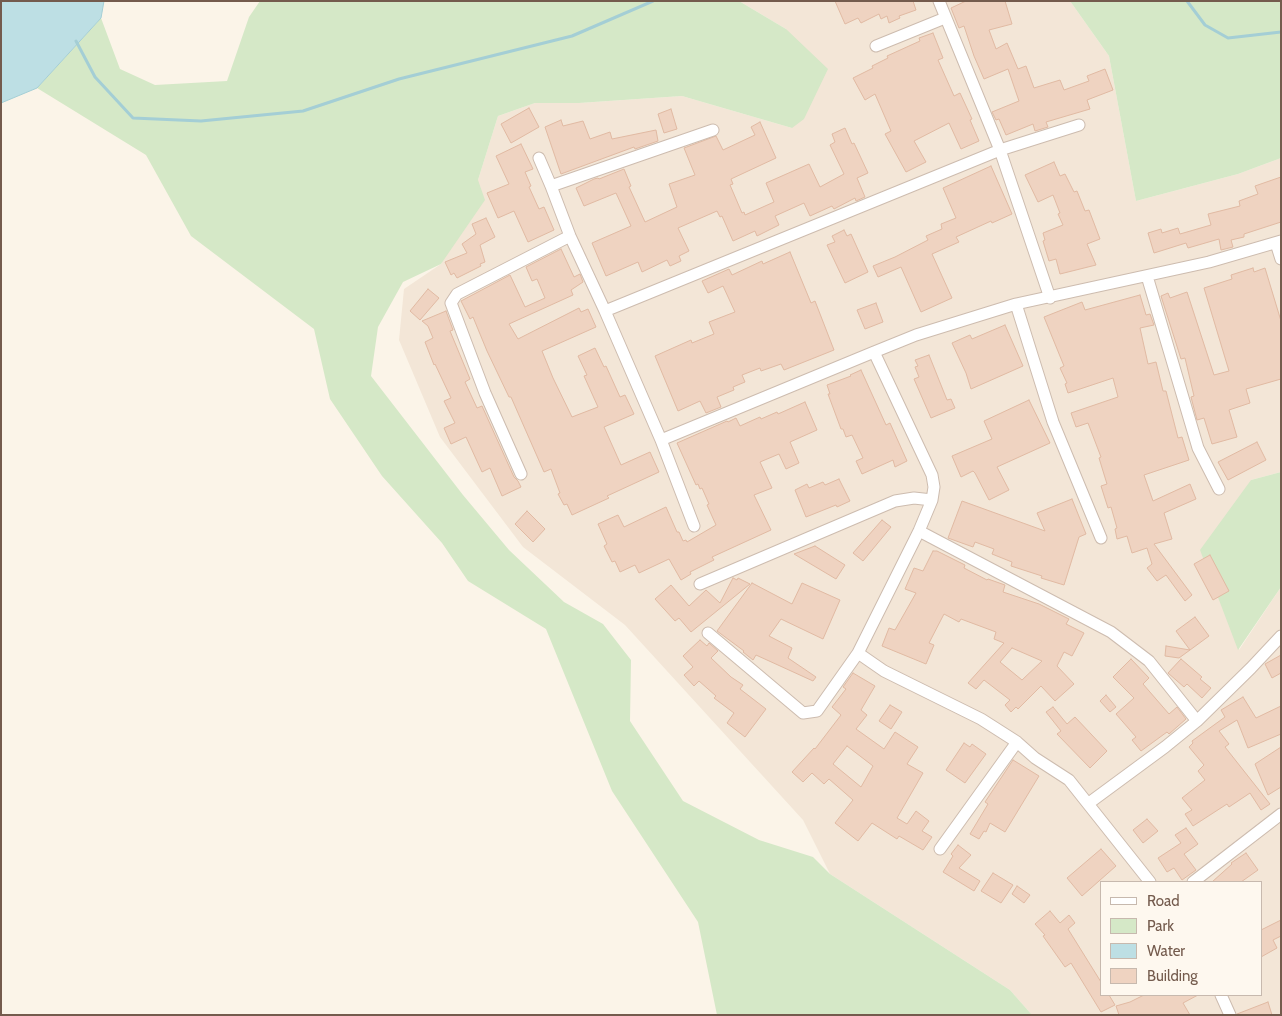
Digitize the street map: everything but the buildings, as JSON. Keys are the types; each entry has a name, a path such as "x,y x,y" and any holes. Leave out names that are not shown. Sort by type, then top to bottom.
{"street":[{"path":"939,1 1000,150 1050,298"},
{"path":"876,46 946,18"},
{"path":"606,312 1000,150 1079,125"},
{"path":"550,186 712,130"},
{"path":"539,158 570,236 606,312 661,440 694,526"},
{"path":"521,474 485,393 451,303 457,294 570,236"},
{"path":"661,440 916,335 1016,304 1209,262 1279,242 1281,259"},
{"path":"1147,276 1198,448 1219,489"},
{"path":"1016,304 1053,422 1100,538"},
{"path":"708,633 803,714 817,711 858,653 919,531 932,500 934,487 932,475 874,352"},
{"path":"700,584 895,501 914,498 932,500"},
{"path":"919,531 1111,632 1149,661 1197,721"},
{"path":"1089,803 1197,721 1281,636"},
{"path":"858,653 884,670 981,719 1017,742 1035,758 1069,780 1149,881"},
{"path":"940,849 1017,742"},
{"path":"1194,881 1281,814"},
{"path":"1221,996 1230,1015"}],"shaded area":[{"path":"739,1 1070,1 1109,56 1136,201 1238,174 1281,158 1281,472 1251,480 1239,650 1281,587 1281,1015 1032,1015 1010,990 830,874 803,820 625,625 523,547 440,437 399,340 404,289 441,264 478,180 498,116 535,103 579,103 682,96 792,128 786,29"}],"green space":[{"path":"260,1 739,1 786,29 828,69 804,119 792,128 682,96 579,103 535,103 498,116 478,180 485,200 441,264 403,282 378,327 371,376 463,495 509,550 564,602 603,624 631,660 630,721 683,801 759,840 813,857 830,874 1010,990 1032,1015 717,1015 698,922 612,791 546,629 468,581 442,543 382,476 330,399 314,329 191,236 146,155 37,88 101,18 120,69 155,85 227,81 249,17"},
{"path":"1070,1 1281,1 1281,158 1238,174 1136,201 1109,56"},
{"path":"1281,472 1281,587 1238,650 1200,550 1251,480"}],"water":[{"path":"1,1 104,1 101,18 37,88 1,103"}],"waterway":[{"path":"76,41 95,77 133,118 201,121 303,111 399,79 572,36 653,1"},
{"path":"1187,1 1205,25 1228,38 1281,32"}]}
